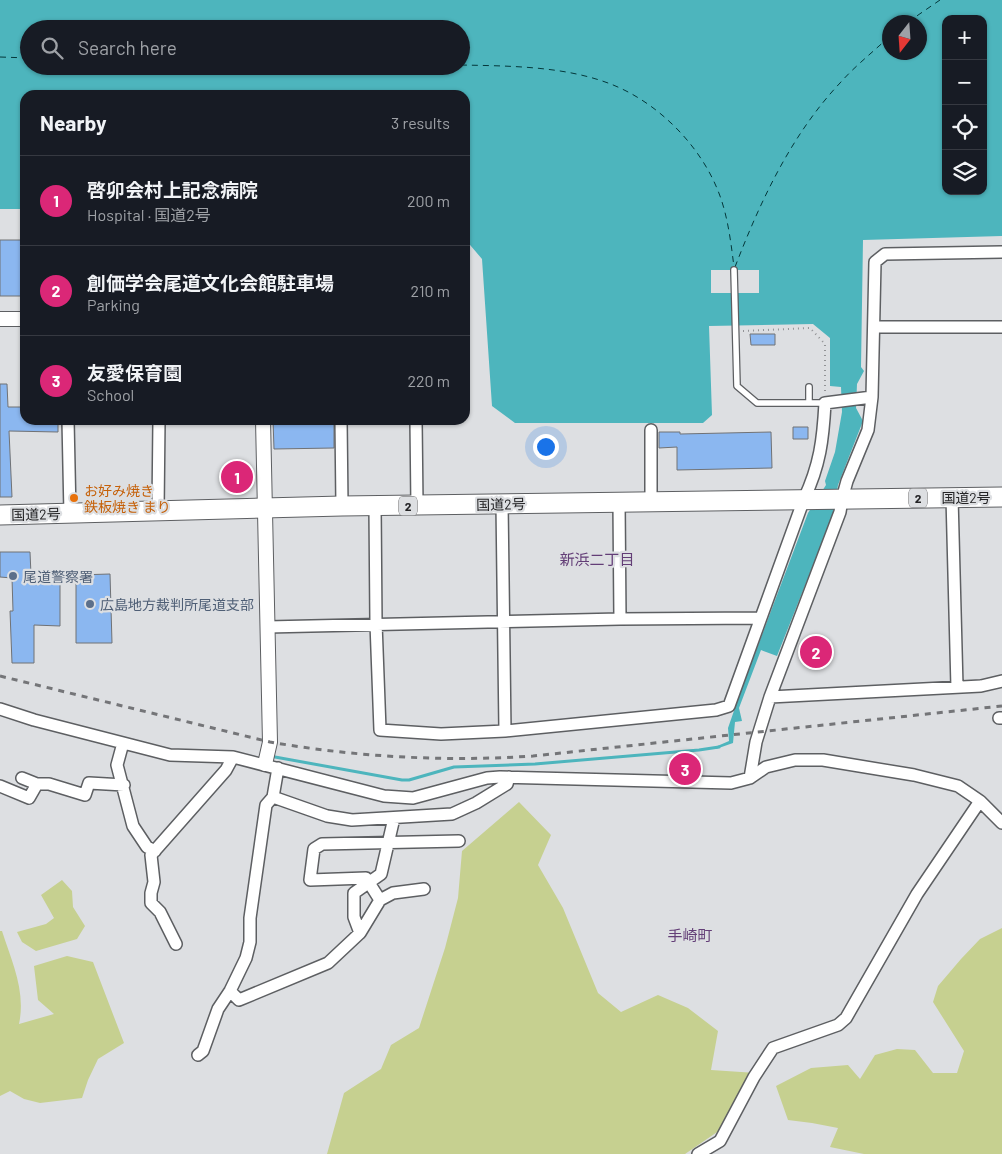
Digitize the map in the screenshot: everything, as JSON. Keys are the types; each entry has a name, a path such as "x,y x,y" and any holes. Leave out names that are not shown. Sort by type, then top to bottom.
{"highway":[{"name":"国道2号","path":"0,515 342,506 1002,497"}],"street":[{"path":"375,506 376,623 380,730 441,734 505,731 716,710 729,706 760,618 824,499 847,481 868,430 872,397 875,262 885,254 1002,252"},
{"path":"0,319 20,319"},
{"path":"874,327 1002,327"},
{"path":"750,778 756,742 770,697 840,512 811,485 820,454 830,402 872,397"},
{"path":"68,425 70,514"},
{"path":"158,511 159,425"},
{"path":"198,1055 203,1051 218,1009 230,991 246,958 250,942 250,918 266,805 273,797 270,742 263,425"},
{"path":"341,425 342,506"},
{"path":"416,425 417,506"},
{"path":"651,430 651,501"},
{"path":"952,497 957,687"},
{"path":"620,502 620,619"},
{"path":"502,504 505,731"},
{"path":"267,627 376,623 760,618"},
{"path":"770,697 982,686 1002,681"},
{"path":"0,708 34,720 170,755 233,757 384,796 401,798 413,798 487,778 730,783 750,778 766,767 795,760 823,760 914,775 958,786 980,801 1002,823"},
{"path":"123,743 117,765 124,785 133,826 147,847 155,851"},
{"path":"176,944 160,912 151,903 154,882 151,856 226,770 233,757"},
{"path":"273,797 327,816 352,820 452,814 507,784 509,777"},
{"path":"22,778 37,784 49,784 85,795 89,784 124,785"},
{"path":"0,786 29,798 37,784"},
{"path":"698,1154 720,1140 754,1077 773,1048 838,1024 846,1018 917,894 980,801"},
{"path":"360,933 354,917 354,893 381,874 394,818"},
{"path":"380,900 366,878 310,880 314,848 322,844 458,841"},
{"path":"230,991 239,1000 328,963 360,933 380,900 393,893 424,888"}],"lane":[{"path":"734,270 737,386 758,403 830,402"},
{"path":"809,387 809,403"}],"path":[{"path":"735,328 810,328 825,344 830,402"}],"green space":[{"path":"519,802 551,835 538,865 563,908 598,993 621,1012 658,995 688,1008 718,1031 711,1070 756,1073 726,1126 685,1154 327,1154 344,1093 381,1069 391,1045 419,1028 445,948 458,898 462,851"},
{"path":"62,880 72,891 73,907 85,926 77,939 36,951 22,942 17,932 46,924 54,918 41,895"},
{"path":"1002,928 1002,1154 864,1154 830,1147 838,1128 788,1120 776,1086 811,1068 848,1065 860,1079 875,1055 897,1049 915,1050 933,1073 957,1073 964,1051 933,1002 938,986 961,959 980,939"},
{"path":"0,931 2,931 17,977 21,1000 19,1024 54,1014 38,1000 34,966 67,956 93,962 124,1043 98,1059 82,1098 40,1103 24,1099 10,1091 0,1096"}],"water":[{"path":"0,0 1002,0 1002,236 863,240 861,367 864,371 857,384 856,408 863,421 838,485 833,515 777,656 761,650 739,708 742,721 735,722 733,743 716,749 715,747 729,741 728,728 808,513 826,485 825,481 835,452 842,412 841,387 830,386 830,338 813,324 709,326 712,415 703,423 515,423 492,406 482,259 470,245 470,90 20,90 20,209 0,209"}],"pier":[{"path":"711,270 759,270 759,293 711,293"}],"building":[{"path":"0,240 20,240 20,296 0,296"},
{"path":"750,334 775,334 775,345 751,345"},
{"path":"0,384 7,384 8,407 20,407 20,425 58,425 58,432 9,431 12,497 0,497"},
{"path":"273,425 334,425 334,448 274,449"},
{"path":"793,427 808,427 808,439 793,439"},
{"path":"659,432 680,432 680,434 771,432 772,468 677,470 677,447 659,448"},
{"path":"0,552 30,552 31,575 60,574 60,626 34,625 34,663 12,663 10,611 13,611 12,578 0,577"},
{"path":"110,574 112,643 76,643 76,575"}],"waterway":[{"path":"275,757 409,780 454,767 535,764 719,747"}],"ferry route":[{"path":"918,15 940,0"},
{"path":"735,267 766,194 778,170 806,125 822,103 846,77 882,43"},
{"path":"0,57 20,58"},
{"path":"470,65 535,68 590,77 626,91 660,113 690,143 712,178 725,213 734,267"}],"railway":[{"path":"0,676 270,742 368,755 434,758 533,756 1002,706"}],"place":[{"name":"啓卯会村上記念病院","path":"237,477"},
{"name":"お好み焼き 鉄板焼き まり","path":"74,498"},
{"name":"尾道警察署","path":"13,576"},
{"name":"広島地方裁判所尾道支部","path":"90,604"},
{"name":"創価学会尾道文化会館駐車場","path":"816,652"},
{"name":"友愛保育園","path":"685,769"}],"district":[{"name":"新浜二丁目","path":"597,559"},
{"name":"手崎町","path":"690,935"}]}
